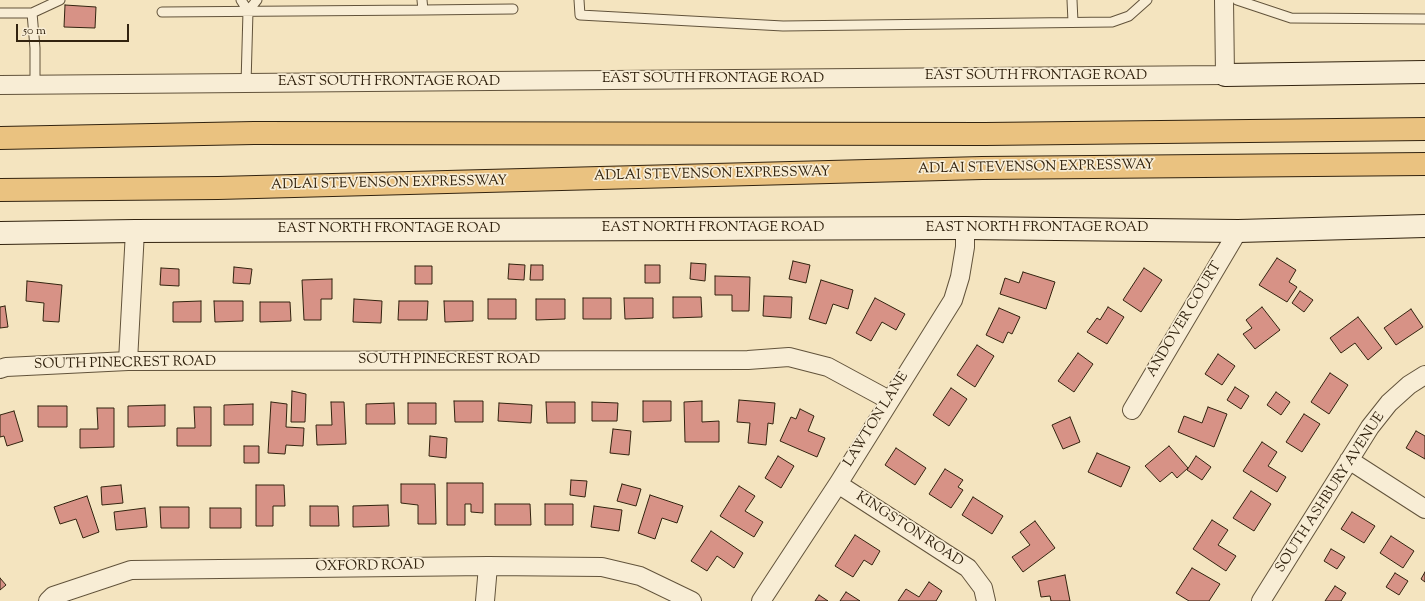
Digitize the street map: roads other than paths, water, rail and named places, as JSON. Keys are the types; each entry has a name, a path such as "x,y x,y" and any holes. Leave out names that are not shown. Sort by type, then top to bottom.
{"highway":[{"path":"0,138 254,133 993,134 1425,129"},
{"name":"ADLAI STEVENSON EXPRESSWAY","path":"0,190 218,188 982,168 1425,164"}],"street":[{"path":"1224,0 1224,75"},
{"name":"EAST SOUTH FRONTAGE ROAD","path":"0,85 246,84 1425,72"},
{"name":"EAST NORTH FRONTAGE ROAD","path":"0,233 135,231 965,228 1238,231 1425,226"},
{"name":"LAWTON LANE","path":"761,601 838,484 889,400 953,300 960,277 965,247 965,228"},
{"path":"128,361 135,231"},
{"name":"ANDOVER COURT","path":"1132,410 1238,231"},
{"name":"SOUTH PINECREST ROAD","path":"0,369 6,367 128,361 748,360 789,357 828,367 889,400"},
{"name":"SOUTH ASHBURY AVENUE","path":"1261,601 1370,427 1389,403 1408,385 1425,375"},
{"path":"1349,460 1425,509"},
{"name":"KINGSTON ROAD","path":"838,484 968,568 983,588 986,601"},
{"path":"485,601 488,566"},
{"name":"OXFORD ROAD","path":"48,601 53,596 131,570 488,566 602,567 640,576 692,601"}],"lane":[{"path":"0,13 32,13 60,0"},
{"path":"241,0 248,11 246,84"},
{"path":"248,11 256,0"},
{"path":"422,0 423,10"},
{"path":"579,0 580,15 783,26 1112,22 1129,16 1147,0"},
{"path":"1072,0 1072,22"},
{"path":"1237,0 1291,18 1425,19"},
{"path":"162,12 513,9"},
{"path":"32,13 35,48 35,84"}]}
